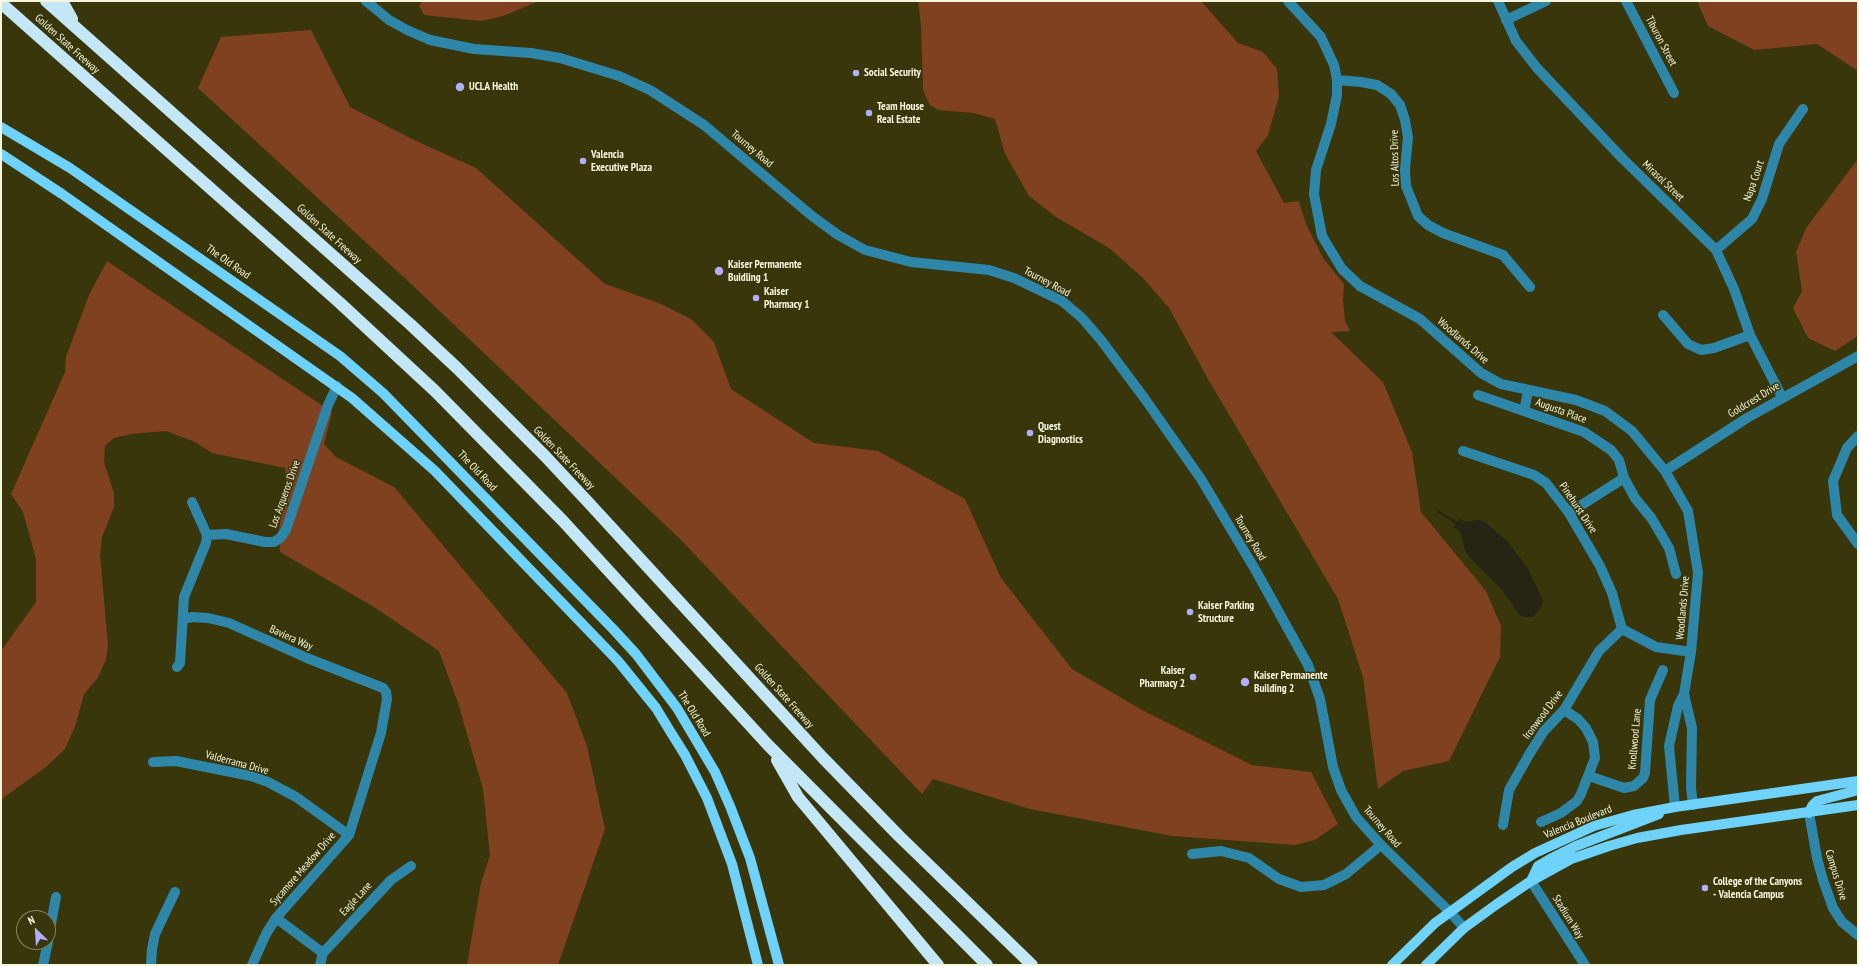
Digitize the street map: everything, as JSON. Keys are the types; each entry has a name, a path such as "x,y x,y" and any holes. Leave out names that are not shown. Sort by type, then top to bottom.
{"highway":[{"name":"Golden State Freeway","path":"46,1 411,324 497,407 623,539 823,758 899,836 1032,965"},
{"path":"62,1 78,29"},
{"name":"Golden State Freeway","path":"1,3 345,308 435,391 563,521 768,745 987,965"},
{"path":"768,745 798,797 938,965"}],"main road":[{"name":"The Old Road","path":"1,127 70,168 345,360 383,393 618,634 659,682 677,708 714,772 730,806 750,858 779,965"},
{"path":"1,154 62,194 337,386 390,430 466,503 618,661 656,708 685,755 718,824 732,864 758,965"},
{"name":"Valencia Boulevard","path":"1392,965 1430,928 1512,867 1556,843 1610,821 1676,807 1858,781"},
{"path":"1809,813 1812,806 1817,801 1858,790"},
{"path":"1426,965 1464,928 1531,881 1572,859 1637,838 1681,830 1858,805"},
{"path":"1531,881 1538,866 1550,859 1576,846 1629,827 1676,807"}],"street":[{"name":"Tourney Road","path":"366,1 389,20 430,40 474,49 518,52 560,58 619,76 650,90 704,125 812,216 838,235 865,250 910,262 989,270 1014,278 1062,301 1082,318 1101,340 1145,399 1201,479 1260,578 1308,665 1320,699 1333,767 1341,790 1356,818 1381,845 1450,912 1464,928"},
{"name":"Woodlands Drive","path":"1288,1 1321,37 1334,65 1337,80 1337,95 1331,124 1316,170 1314,194 1322,236 1342,269 1360,286 1420,319 1481,373 1501,384 1576,400 1605,411 1632,431 1665,471 1688,511 1698,574 1691,652 1684,694 1678,706 1669,746 1676,807"},
{"name":"Mirasol Street","path":"1498,1 1516,41 1537,68 1622,158 1716,250 1734,289 1750,335 1782,397"},
{"path":"1506,20 1546,1"},
{"name":"Tiburon Street","path":"1626,1 1674,93"},
{"name":"Los Altos Drive","path":"1337,80 1377,85 1391,94 1400,105 1406,120 1408,137 1405,170 1406,186 1418,216 1428,225 1442,233 1503,255 1530,287"},
{"name":"Napa Court","path":"1716,250 1752,220 1762,199 1779,144 1803,109"},
{"path":"1663,315 1688,344 1693,348 1701,350 1714,348 1750,335"},
{"name":"Goldcrest Drive","path":"1665,471 1782,397 1858,356"},
{"name":"Los Arqueros Drive","path":"207,536 226,534 265,542 274,542 280,538 286,530 328,405 337,386"},
{"path":"1524,411 1528,390"},
{"name":"Augusta Place","path":"1478,395 1584,432 1611,450 1619,460 1624,478 1635,498 1652,519 1669,548 1676,574"},
{"path":"1858,436 1846,448 1833,481 1837,515 1858,544"},
{"name":"Pinehurst Drive","path":"1463,451 1534,475 1546,483 1569,513 1600,566 1612,593 1622,629"},
{"path":"1569,513 1624,478"},
{"path":"177,667 180,663 184,597 204,552 207,536 192,502"},
{"name":"Baviera Way","path":"183,619 192,617 208,618 229,623 307,658 383,688 386,692"},
{"path":"1622,629 1656,647 1691,652"},
{"name":"Ironwood Drive","path":"1503,825 1509,790 1544,732 1564,710 1599,651 1622,629"},
{"name":"Knollwood Lane","path":"1589,776 1624,788 1634,786 1643,778 1645,773 1650,700 1663,670"},
{"name":"Sycamore Meadow Drive","path":"252,965 266,934 276,918 348,835 381,733 387,699 386,692"},
{"name":"Woodlands Drive","path":"1684,694 1692,728 1691,788 1693,805"},
{"path":"1541,822 1561,813 1577,801 1589,776 1595,758 1593,742 1582,723 1564,710"},
{"name":"Valderrama Drive","path":"153,762 176,761 251,776 268,782 296,798 348,835"},
{"name":"Campus Drive","path":"1809,813 1817,858 1833,908 1842,922 1858,935"},
{"path":"1192,854 1221,851 1249,858 1279,879 1301,887 1324,885 1346,874 1381,845"},
{"name":"Eagle Lane","path":"323,952 391,880 411,866"},
{"name":"Stadium Way","path":"1531,881 1585,965"},
{"path":"151,965 155,934 175,892"},
{"path":"54,910 56,897"},
{"path":"276,918 323,952 320,965"},
{"path":"43,965 46,950"}],"shaded area":[{"path":"422,1 539,1 503,16 481,21 424,15 419,6"},
{"path":"918,1 1201,1 1238,43 1263,52 1277,69 1279,96 1268,135 1256,151 1284,203 1299,201 1306,224 1323,258 1344,284 1343,301 1345,321 1350,331 1331,332 1383,382 1412,452 1421,512 1486,591 1501,626 1500,657 1449,761 1403,771 1378,789 1363,677 1338,599 1208,379 1169,308 1142,277 1109,248 1056,217 1029,196 1005,154 995,119 974,113 938,110 929,104 923,90 921,25"},
{"path":"1697,1 1858,1 1858,71 1817,44 1754,50 1708,26"},
{"path":"311,30 350,107 412,139 476,168 605,284 659,303 691,319 714,342 731,389 814,443 878,451 965,499 1001,578 1072,669 1142,710 1252,765 1311,772 1338,824 1315,840 1295,845 1172,836 1030,809 933,779 922,794 681,540 409,282 198,88 221,37"},
{"path":"1858,159 1858,336 1835,351 1808,338 1793,308 1802,291 1796,252 1806,228"},
{"path":"107,261 332,412 324,444 336,457 394,487 567,693 587,746 605,829 558,965 467,965 481,883 490,855 483,789 458,703 439,651 374,607 280,552 279,530 286,481 285,468 212,453 195,442 166,431 131,434 114,438 105,446 104,462 114,493 114,507 102,537 100,555 108,645 106,660 97,679 84,694 75,727 65,749 46,767 3,798 1,802 1,651 36,602 36,559 23,512 11,494 65,372 66,357 89,295"},
{"path":"1459,519 1467,522 1478,520 1484,521 1508,542 1527,567 1543,600 1541,607 1533,617 1522,617 1503,591 1469,557 1464,548 1460,532 1454,527"}],"waterway":[{"path":"1439,512 1457,523"}],"place":[{"name":"Social Security","path":"856,73"},
{"name":"UCLA Health","path":"460,87"},
{"name":"Team House Real Estate","path":"869,113"},
{"name":"Valencia Executive Plaza","path":"583,161"},
{"name":"Kaiser Permanente Buidling 1","path":"719,271"},
{"name":"Kaiser Pharmacy 1","path":"756,298"},
{"name":"Quest Diagnostics","path":"1030,433"},
{"name":"Kaiser Parking Structure","path":"1190,612"},
{"name":"Kaiser Pharmacy 2","path":"1193,677"},
{"name":"Kaiser Permanente Building 2","path":"1245,682"},
{"name":"College of the Canyons - Valencia Campus","path":"1705,888"}]}
